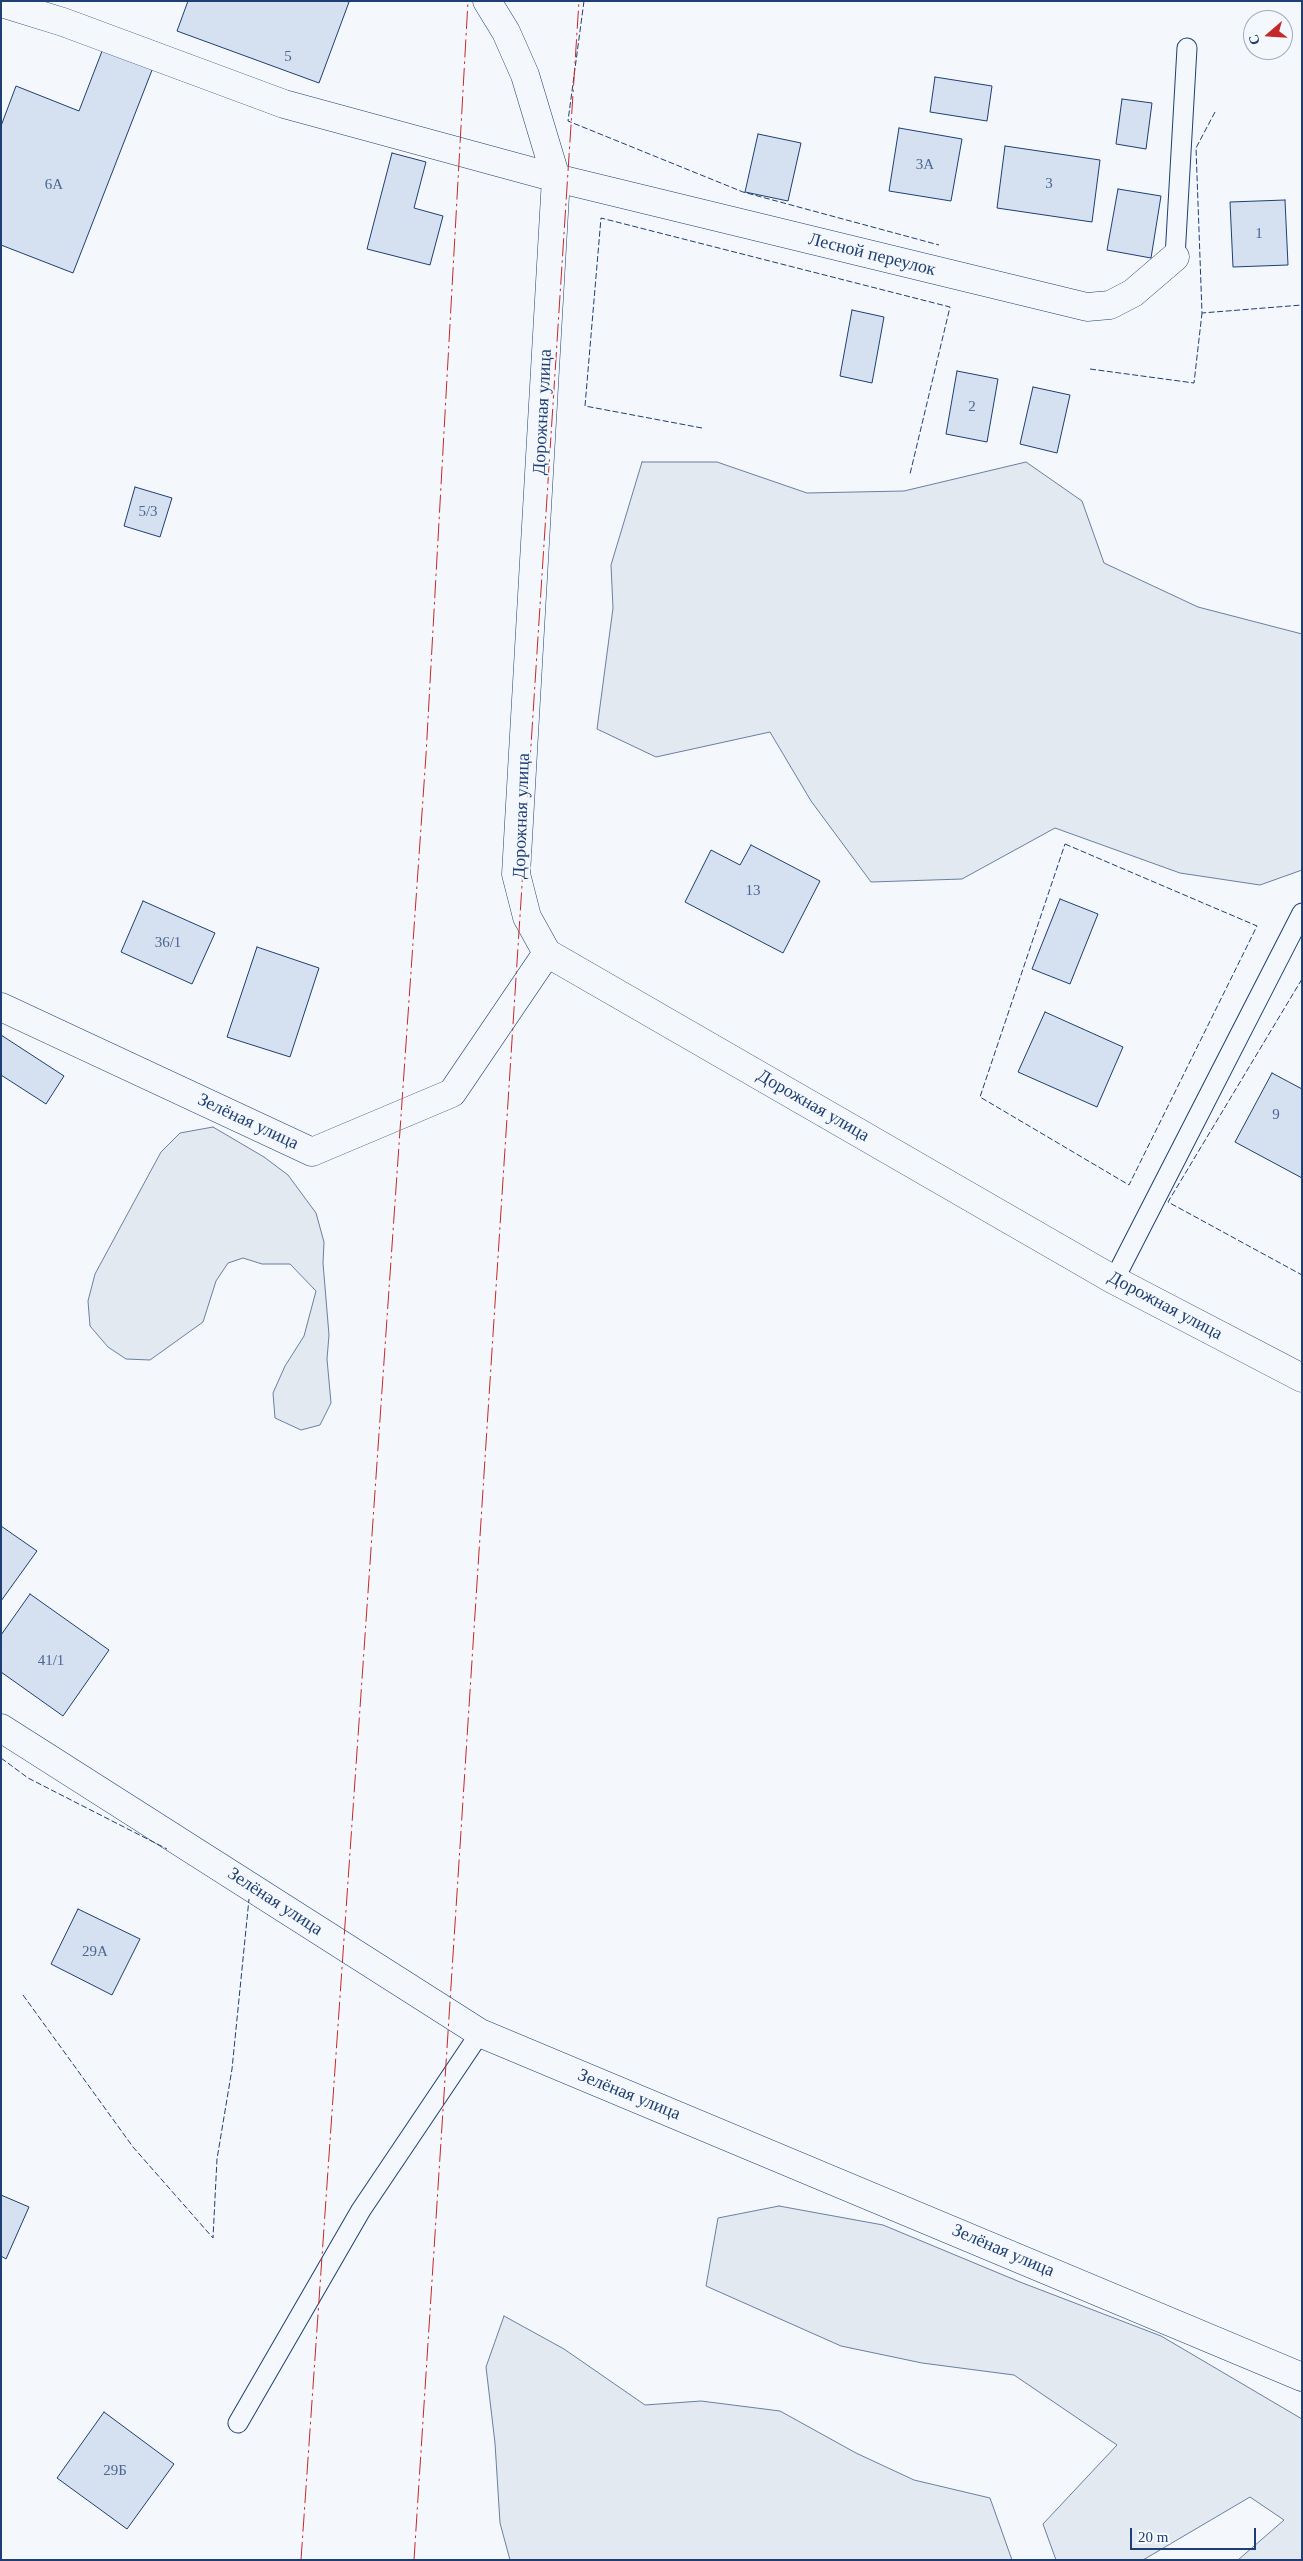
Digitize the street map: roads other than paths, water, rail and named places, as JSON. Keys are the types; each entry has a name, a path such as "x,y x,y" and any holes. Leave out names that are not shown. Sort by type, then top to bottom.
{"street":[{"name":"Дорожная улица","path":"487,1 506,32 525,74 556,178 516,874 527,917 547,953 1114,1280 1302,1378"},
{"name":"Лесной переулок","path":"1,3 63,22 284,104 556,178 1087,307 1110,305 1133,293 1175,257"},
{"name":"Зелёная улица","path":"1,1007 312,1152 452,1093 547,953"},
{"name":"Зелёная улица","path":"1,1728 480,2033 1302,2377"}],"lane":[{"path":"1175,257 1187,48"},
{"path":"1114,1280 1302,913"},
{"path":"238,2423 361,2210 480,2033"}]}
